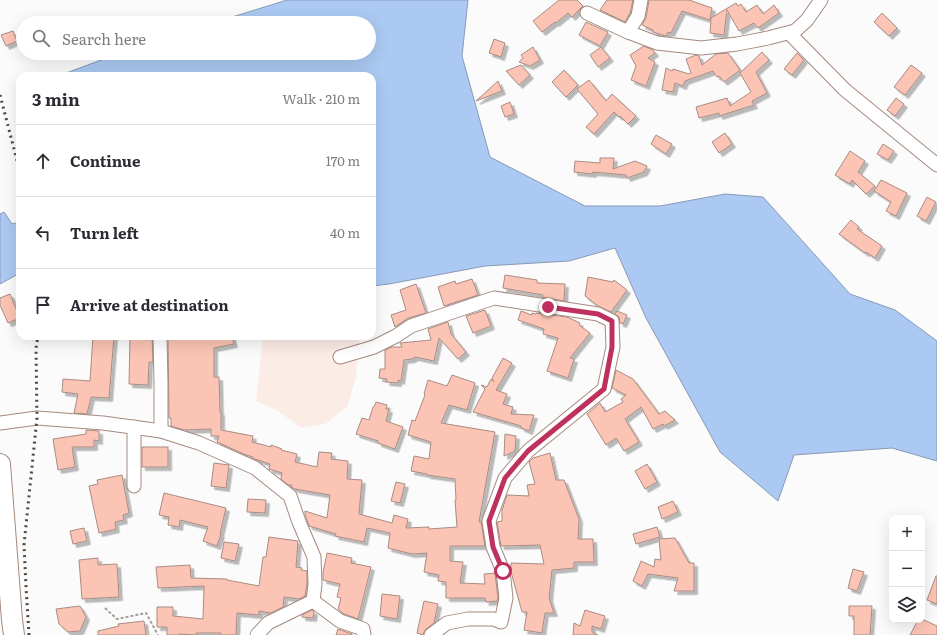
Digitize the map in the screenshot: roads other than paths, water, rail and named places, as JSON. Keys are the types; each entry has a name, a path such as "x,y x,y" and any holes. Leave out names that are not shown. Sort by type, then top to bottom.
{"highway":[{"path":"0,464 14,635"}],"street":[{"path":"628,32 638,16 642,0"},
{"path":"587,14 657,43 701,48 737,44 795,31 807,20 821,0"},
{"path":"789,33 845,90 937,165"},
{"path":"340,357 374,347 412,326 494,298 590,312 612,321 612,347 604,389 528,451 505,478 502,485 489,521 493,547 503,571 506,598 501,622 494,619 468,619 447,622 431,635"},
{"path":"160,340 161,431"},
{"path":"0,423 37,418 103,423 161,431 199,443 255,468 290,496 314,557 315,584 313,601"},
{"path":"134,427 134,486"},
{"path":"258,635 268,623 313,601"},
{"path":"313,601 340,621 363,629 364,635"}],"water":[{"path":"287,0 468,0 462,56 490,157 585,206 660,206 725,194 763,197 850,294 895,310 937,341 937,461 892,448 794,455 778,501 720,452 646,318 615,248 569,261 485,266 376,286 376,72 69,72 101,60 376,60 376,16 236,16"},
{"path":"4,212 12,224 16,223 16,275 0,284 0,214"}],"railway":[{"path":"0,95 16,157"},
{"path":"29,635 24,545 37,418 36,348 37,340"}]}
